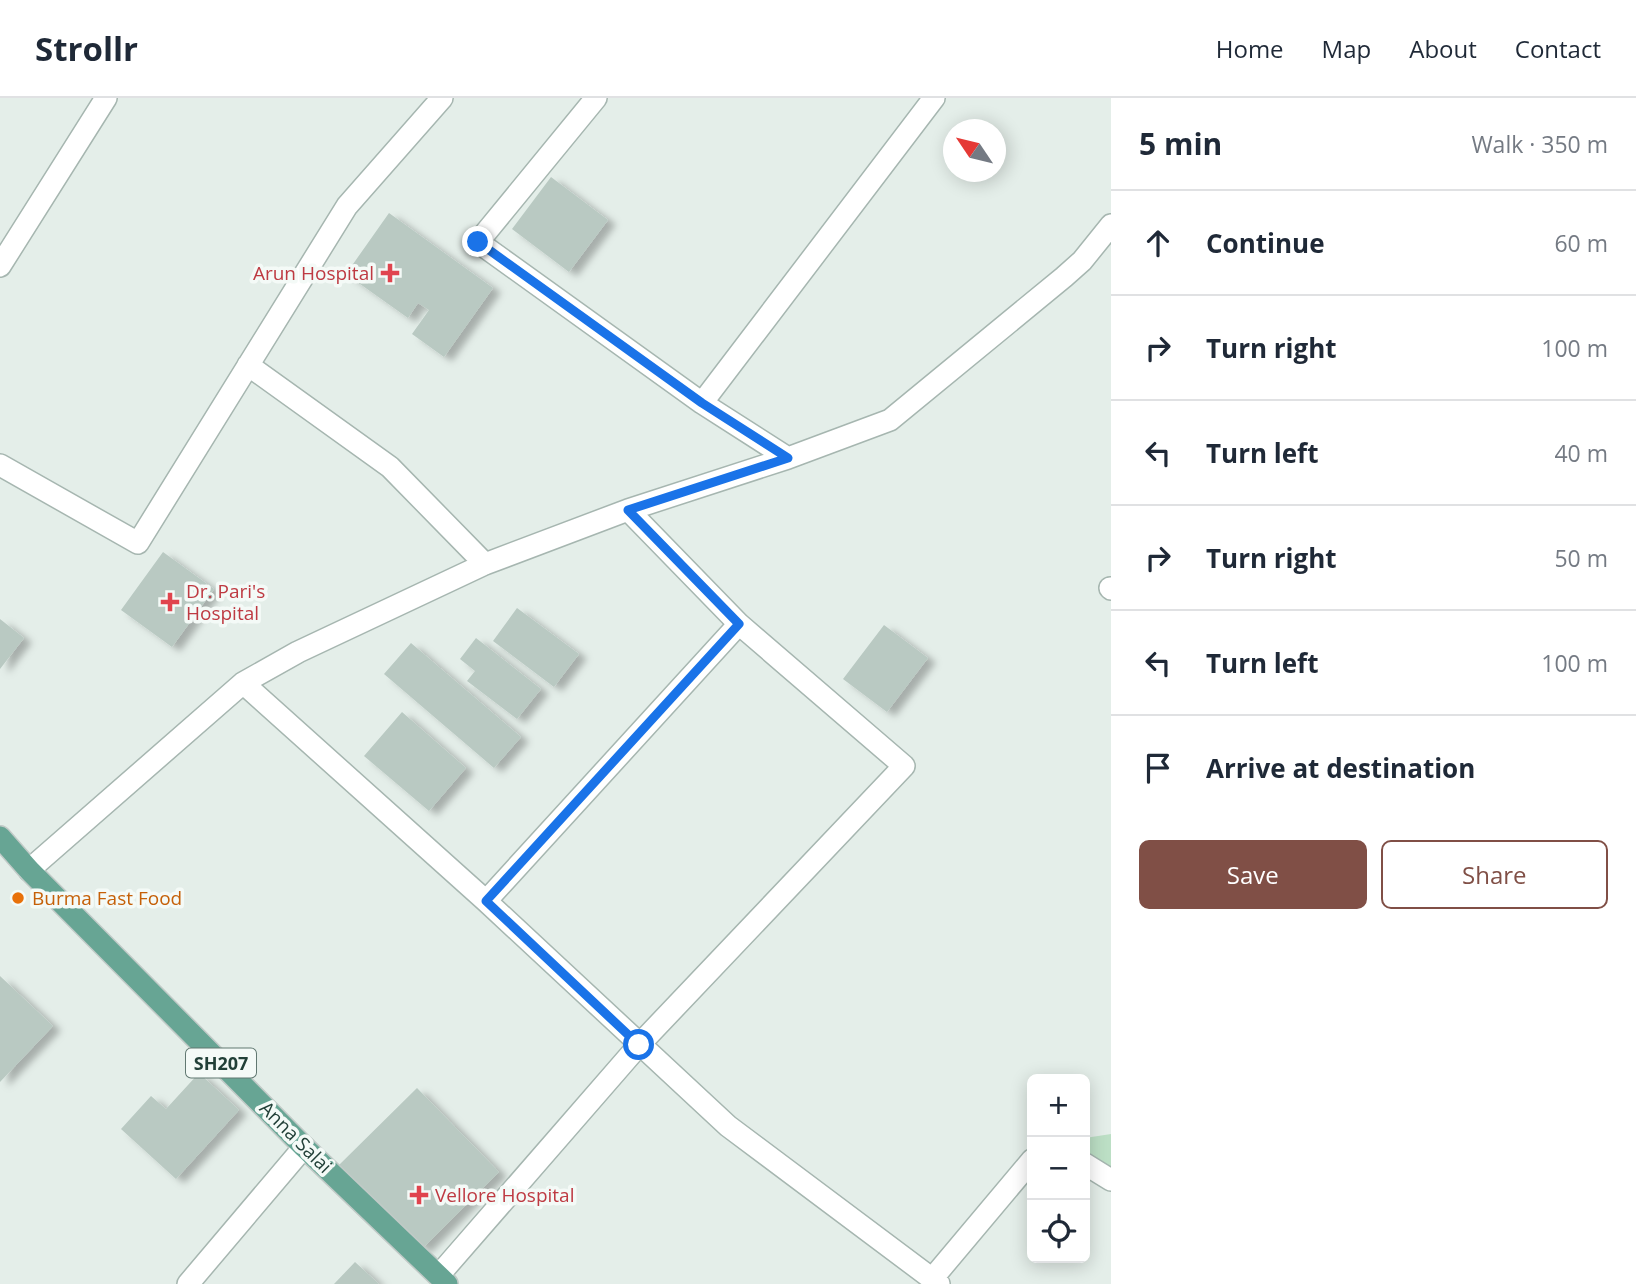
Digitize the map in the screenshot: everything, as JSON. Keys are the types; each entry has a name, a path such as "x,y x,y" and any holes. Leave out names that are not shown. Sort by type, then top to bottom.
{"main road":[{"name":"Anna Salai","path":"0,837 29,870 304,1147 443,1280"}],"street":[{"path":"0,266 106,98"},
{"path":"0,466 138,543 347,206 442,98"},
{"path":"596,98 478,242 702,403 788,458"},
{"path":"702,403 934,98"},
{"path":"29,870 243,683 298,652 485,564 628,510 788,458 890,420 1064,277 1082,261 1111,225"},
{"path":"248,365 390,467 485,564"},
{"path":"443,1280 639,1045 904,765 739,624 628,510"},
{"path":"486,901 739,624"},
{"path":"243,683 486,901 728,1126 936,1282 1027,1166"},
{"path":"188,1284 304,1147"},
{"path":"1090,1167 1111,1180"}],"green space":[{"path":"1111,1134 1111,1172 1090,1160 1090,1137"}],"building":[{"path":"551,177 608,220 569,272 512,229"},
{"path":"389,213 493,288 444,357 412,334 429,310 418,303 408,318 346,274"},
{"path":"163,552 214,589 172,647 121,610"},
{"path":"517,608 579,654 554,687 493,641"},
{"path":"0,619 24,638 0,669"},
{"path":"884,625 928,658 887,712 843,679"},
{"path":"476,638 541,689 517,719 467,681 475,671 460,659"},
{"path":"411,643 521,737 494,768 384,674"},
{"path":"402,712 466,768 429,811 364,756"},
{"path":"0,976 53,1026 0,1082"},
{"path":"199,1073 239,1110 176,1179 121,1129 151,1096 166,1109"},
{"path":"417,1088 499,1172 422,1249 339,1165"},
{"path":"355,1262 379,1284 334,1284"}],"place":[{"name":"Arun Hospital","path":"390,273"},
{"name":"Dr. Pari's Hospital","path":"170,602"},
{"name":"Burma Fast Food","path":"18,898"},
{"name":"Vellore Hospital","path":"419,1195"}],"route":[{"path":"478,242 702,403 788,458 628,510 739,624 486,901 639,1045"}]}
